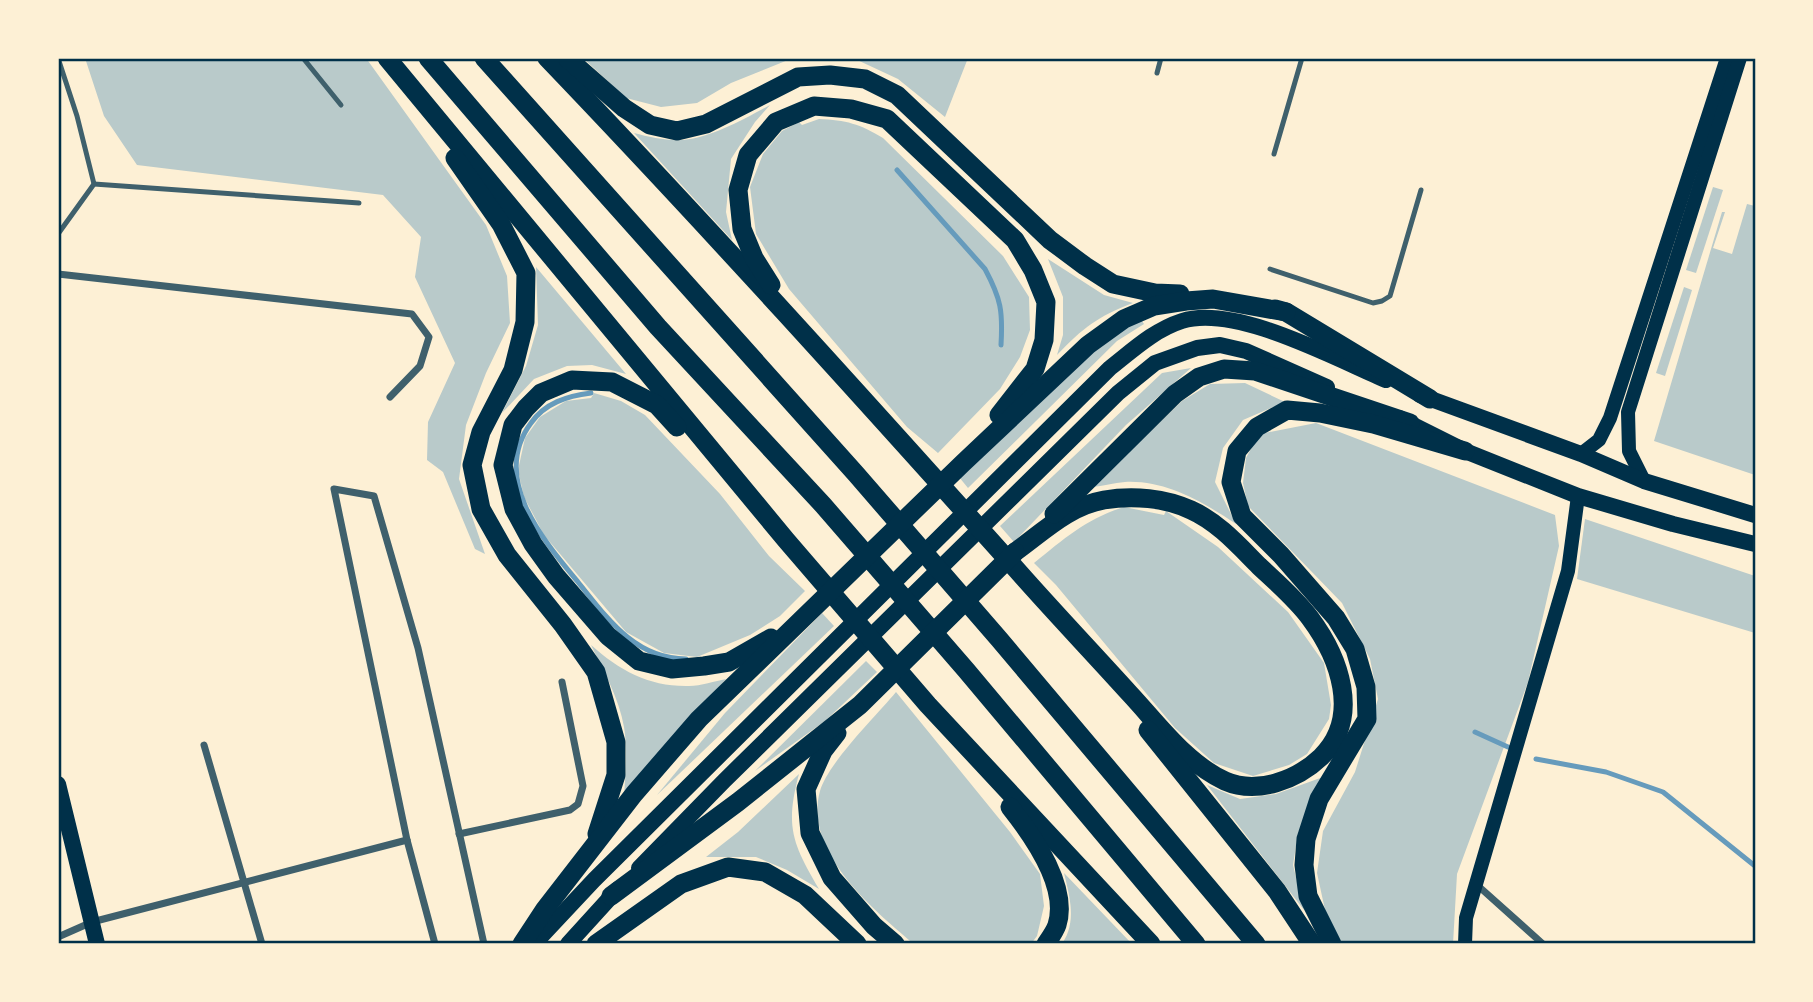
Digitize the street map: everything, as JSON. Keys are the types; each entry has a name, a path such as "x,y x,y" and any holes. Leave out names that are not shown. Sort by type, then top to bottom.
{"highway":[{"path":"385,58 786,540 929,705 1151,944"},
{"path":"385,58 501,224 526,273 525,322 513,370 481,432 472,465 481,509 507,555 596,673 616,742 616,775 598,832 522,944"},
{"path":"428,58 658,327 823,505 966,670 1196,944"},
{"path":"484,58 856,474 1256,944"},
{"path":"547,58 658,175 1190,758 1227,782 1255,786 1282,782 1303,771 1324,754 1341,725 1345,697 1335,660 1310,617 1226,533 1194,510 1160,499 1104,500 1071,510 1015,552"},
{"path":"566,58 624,107 650,125 677,131 706,124 799,77 830,75 865,79 897,95 1050,240 1114,284 1156,293 1219,296 1286,312 1430,399"},
{"path":"897,436 775,290 754,258 742,229 738,190 748,155 776,122 814,106 851,109 887,119 1015,240 1033,270 1046,302 1044,340 1035,369 963,463"},
{"path":"545,909 634,794 699,719 1088,345 1124,319 1154,306 1213,299 1286,312"},
{"path":"611,896 738,802 860,705 1175,394 1199,377 1224,369 1255,371 1410,423"},
{"path":"786,540 657,405 612,382 572,380 541,393 513,425 503,465 514,509 533,544 556,576 608,636 639,661 672,669 729,662 805,618"},
{"path":"1332,944 1308,896 1304,865 1306,839 1319,799 1367,719 1366,687 1355,649 1336,618 1282,555 1242,516 1231,482 1237,451 1257,427 1287,410 1320,413 1373,424 1465,451"},
{"path":"1042,598 1277,891 1312,944"},
{"path":"860,705 823,751 806,789 810,833 832,878 874,926 895,944"},
{"path":"929,705 1017,816 1055,878 1059,901 1057,925 1046,944"},
{"path":"596,944 681,884 728,867 765,872 805,895 857,944"}],"main road":[{"path":"1581,454 1599,440 1610,418 1727,58"},
{"path":"1644,481 1629,451 1628,412 1740,58"},
{"path":"534,944 594,880 1100,378 1150,335 1184,320 1212,318 1264,328 1430,399 1581,454 1644,481 1755,515"},
{"path":"568,944 611,896 724,781 1118,393 1155,363 1197,348 1220,345 1246,351 1410,423 1465,451 1578,496 1673,524 1755,544"},
{"path":"1465,944 1466,918 1568,571 1578,496"},
{"path":"58,784 97,944"}],"street":[{"path":"58,274 412,314 429,337 420,366 390,397"},
{"path":"435,944 407,840 334,489 374,496 418,648 484,944"},
{"path":"459,834 570,810 578,804 583,786 562,682"},
{"path":"204,745 262,944"},
{"path":"58,937 92,922 407,840"},
{"path":"1476,883 1543,944"}],"lane":[{"path":"58,58 77,116 94,184 58,234"},
{"path":"303,58 341,105"},
{"path":"1157,73 1161,58"},
{"path":"1274,155 1301,58"},
{"path":"94,184 359,203"},
{"path":"1270,269 1373,303 1382,302 1390,296 1421,190"}],"shaded area":[{"path":"85,58 366,58 486,225 507,276 510,323 486,373 466,425 459,479 485,554 475,549 443,472 427,460 428,422 455,363 415,277 421,237 383,195 137,165 104,116"},
{"path":"583,58 793,58 731,83 697,103 661,107 626,98"},
{"path":"853,58 968,58 945,117 898,79"},
{"path":"770,105 755,122 731,159 726,212 732,240 634,133 671,140 694,138 728,127"},
{"path":"819,119 852,124 883,138 1003,256 1029,297 1030,330 1020,357 1000,389 938,453 907,427 789,289 756,234 750,187 763,154 782,131 799,122 802,125"},
{"path":"1713,187 1723,190 1696,273 1686,270"},
{"path":"1747,204 1755,206 1755,475 1654,441 1722,212 1725,212 1713,248 1732,254"},
{"path":"1048,259 1104,295 1133,303 1092,324 1057,355 1063,335 1063,297"},
{"path":"536,267 626,374 592,365 567,366 534,379 502,413 526,366 538,325"},
{"path":"1684,287 1692,290 1665,376 1656,373"},
{"path":"1140,318 1144,324 1117,341 968,488 959,477 1109,336"},
{"path":"1191,368 1126,425 1014,542 1000,526 1162,373"},
{"path":"1245,383 1285,402 1243,420 1223,448 1215,482 1236,524 1184,494 1155,485 1125,482 1092,487 1182,401 1210,384"},
{"path":"594,393 621,401 645,415 720,494 769,556 805,591 780,616 750,635 697,657 664,653 626,632 544,535 524,497 518,470 525,438 540,417 566,401 591,398"},
{"path":"1316,423 1555,515 1559,546 1528,682 1457,874 1453,944 1343,944 1327,919 1317,873 1323,831 1355,772 1378,699 1370,659 1342,603 1248,506 1243,483 1246,458 1259,434"},
{"path":"1124,507 1164,515 1166,511 1218,547 1288,612 1324,663 1331,705 1329,719 1307,754 1289,765 1253,776 1214,763 1175,728 1056,585 1034,563 1087,523"},
{"path":"1585,519 1755,576 1755,633 1577,579"},
{"path":"822,613 834,626 657,795 725,713"},
{"path":"591,645 624,670 661,684 694,686 726,679 624,799 626,754 622,716"},
{"path":"866,661 877,672 825,721 755,771"},
{"path":"896,692 1010,832 1040,874 1044,906 1037,936 1031,944 914,944 862,897 832,857 822,836 818,814 820,791 832,767"},
{"path":"799,774 792,807 794,834 797,846 819,889 787,870 756,857 706,857 738,832"},
{"path":"1323,777 1298,833 1293,865 1304,910 1207,785 1240,799 1276,794"},
{"path":"1064,873 1132,944 1062,944 1067,936 1071,918"}],"waterway":[{"path":"897,170 985,269 1000,306 1001,345"},
{"path":"591,393 557,402 543,410 531,423 520,444 516,465 526,507 550,547 611,622 637,644 652,652 686,659"},
{"path":"1475,732 1508,747"},
{"path":"1536,759 1606,772 1663,792 1755,866"}]}
